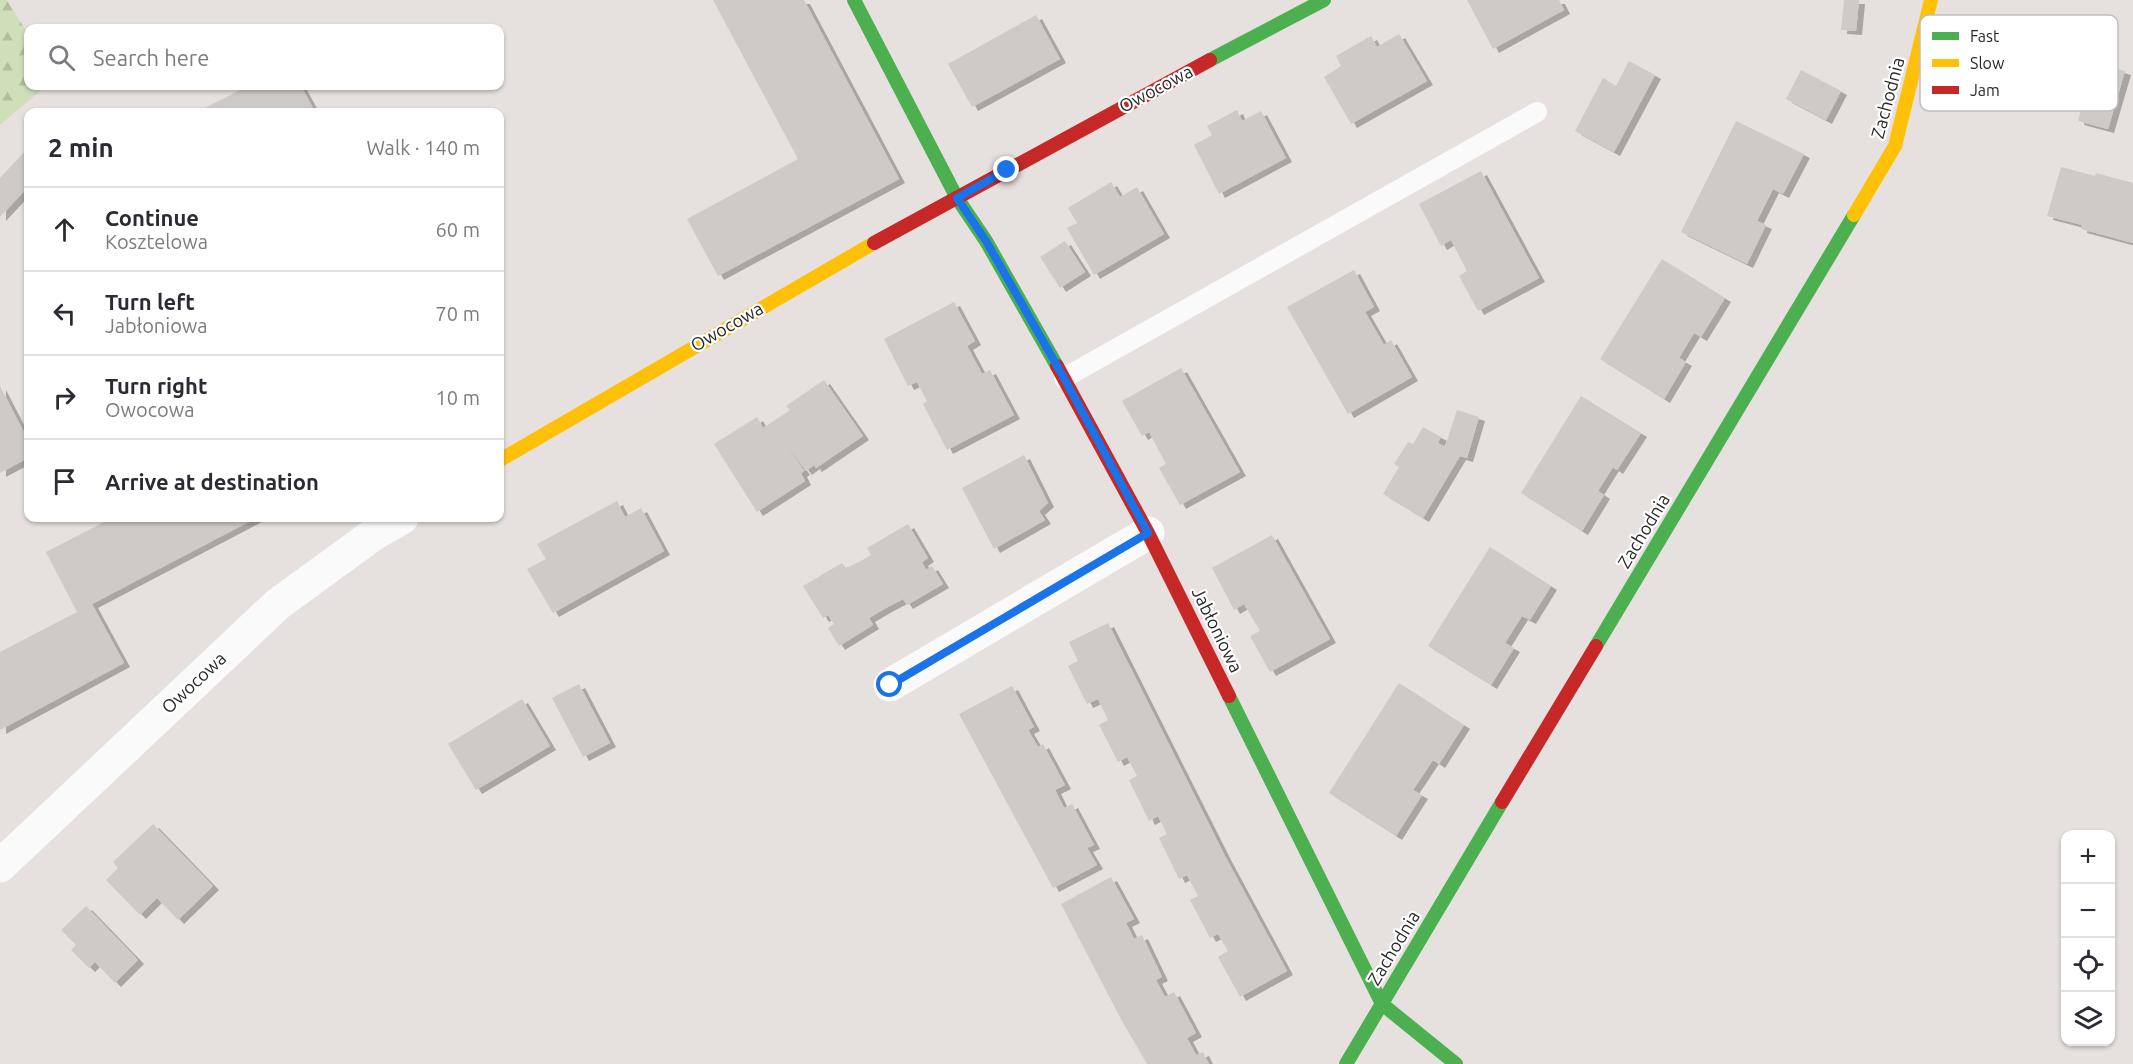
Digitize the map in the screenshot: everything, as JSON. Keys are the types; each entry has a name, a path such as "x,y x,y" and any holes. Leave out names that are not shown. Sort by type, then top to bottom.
{"street":[{"path":"854,0 957,198"},
{"name":"Owocowa","path":"504,458 815,276 1103,117 1324,0"},
{"name":"Zachodnia","path":"1928,15 1931,0"},
{"name":"Zachodnia","path":"1346,1064 1895,146 1920,48"},
{"name":"Jabłoniowa","path":"957,198 986,241 1148,533 1382,1004 1456,1064"},
{"name":"Owocowa","path":"0,866 278,604 374,534 395,522"},
{"path":"890,685 1148,533"}],"lane":[{"path":"1064,378 1537,112"}],"green space":[{"path":"0,0 7,0 24,28 24,90 41,90 0,125"}],"building":[{"path":"713,0 804,0 899,179 718,276 687,219 798,159"},
{"path":"1467,0 1559,0 1564,10 1493,49"},
{"path":"1844,0 1859,0 1856,31 1841,30"},
{"path":"1036,15 1060,59 972,107 948,64"},
{"path":"1399,34 1427,81 1351,124 1324,77 1341,66 1336,56 1371,36 1377,47"},
{"path":"1629,61 1655,75 1614,152 1575,131 1603,78 1616,86"},
{"path":"2118,69 2125,71 2118,95"},
{"path":"1801,70 1841,91 1826,120 1786,99"},
{"path":"240,90 303,90 313,108 205,108"},
{"path":"1237,110 1242,121 1261,111 1286,158 1219,194 1194,145 1212,135 1207,126"},
{"path":"2081,111 2113,111 2108,129 2078,121"},
{"path":"1736,121 1804,154 1783,194 1773,189 1757,221 1766,225 1747,264 1681,232"},
{"path":"24,152 24,191 0,217 0,178"},
{"path":"2061,167 2133,183 2133,243 2081,229 2082,225 2047,216"},
{"path":"1481,171 1539,278 1478,311 1459,276 1467,271 1451,240 1441,246 1419,204"},
{"path":"1111,182 1120,197 1137,187 1164,234 1094,275 1067,228 1077,223 1068,208"},
{"path":"1065,241 1085,272 1060,288 1040,257"},
{"path":"1662,259 1725,298 1701,337 1694,333 1679,358 1686,362 1664,399 1600,359"},
{"path":"1354,270 1374,307 1365,312 1384,345 1391,340 1412,377 1348,414 1287,307"},
{"path":"954,302 975,341 967,346 982,374 990,370 1014,415 947,450 923,404 927,401 917,382 908,386 884,339"},
{"path":"1181,368 1240,472 1180,505 1159,468 1166,464 1149,432 1142,436 1122,401"},
{"path":"824,380 863,436 816,468 814,465 806,471 785,443 804,471 801,473 805,481 757,512 714,444 757,417 763,428 790,410 786,406"},
{"path":"0,386 24,432 24,460 0,473"},
{"path":"1581,396 1641,433 1617,470 1613,467 1598,491 1604,495 1582,531 1521,493"},
{"path":"1457,410 1479,417 1467,458 1460,456 1423,518 1383,494 1399,467 1394,464 1408,442 1413,444 1423,427 1441,437 1438,443 1445,447"},
{"path":"1024,455 1048,503 1039,511 1045,520 994,549 962,488"},
{"path":"617,501 625,517 641,508 664,551 553,613 527,569 546,559 537,544"},
{"path":"104,522 248,522 92,604 124,663 0,730 0,652 77,612 46,552"},
{"path":"908,524 928,558 922,562 926,570 932,566 943,584 907,605 903,599 869,618 873,625 839,646 828,628 834,624 828,615 823,618 803,586 842,563 846,568 871,555 867,548"},
{"path":"1272,535 1330,639 1270,672 1250,636 1260,631 1244,604 1234,610 1212,568"},
{"path":"1490,547 1551,586 1530,620 1522,616 1505,643 1514,648 1491,685 1428,646"},
{"path":"1108,623 1225,856 1287,971 1240,997 1218,957 1228,951 1218,934 1210,938 1190,900 1198,896 1187,875 1179,879 1159,838 1167,834 1158,816 1149,821 1129,780 1137,776 1127,757 1118,762 1099,725 1108,720 1098,699 1087,704 1068,666 1078,661 1069,642"},
{"path":"1399,683 1464,725 1439,764 1433,760 1413,790 1422,795 1396,836 1329,793"},
{"path":"579,684 610,743 583,757 552,698"},
{"path":"1012,686 1034,727 1028,730 1038,747 1043,744 1065,785 1055,790 1064,808 1072,804 1094,845 1087,848 1097,865 1053,888 959,714"},
{"path":"522,699 550,746 476,790 448,744"},
{"path":"153,824 213,886 178,920 157,898 140,915 106,880 118,868 113,862"},
{"path":"1111,877 1134,919 1126,923 1134,939 1142,935 1162,977 1156,980 1165,997 1174,992 1196,1033 1187,1038 1196,1055 1203,1052 1209,1064 1147,1064 1122,1021 1061,904"},
{"path":"86,906 138,960 115,983 95,962 89,968 71,950 76,945 61,930"}],"traffic: fast":[{"path":"854,0 957,198 986,241 1057,366"},
{"path":"1210,60 1324,0"},
{"path":"1596,646 1854,215"},
{"path":"1229,696 1382,1004 1456,1064"},
{"path":"1346,1064 1502,802"}],"traffic: slow":[{"path":"1927,15 1931,0"},
{"path":"1854,215 1895,146 1920,45"},
{"path":"504,458 874,243"}],"traffic: jam":[{"path":"874,243 1210,60"},
{"path":"1057,366 1148,533 1229,696"},
{"path":"1502,802 1596,646"}],"route":[{"path":"890,685 1148,533 986,241 957,198 1007,170"}]}
